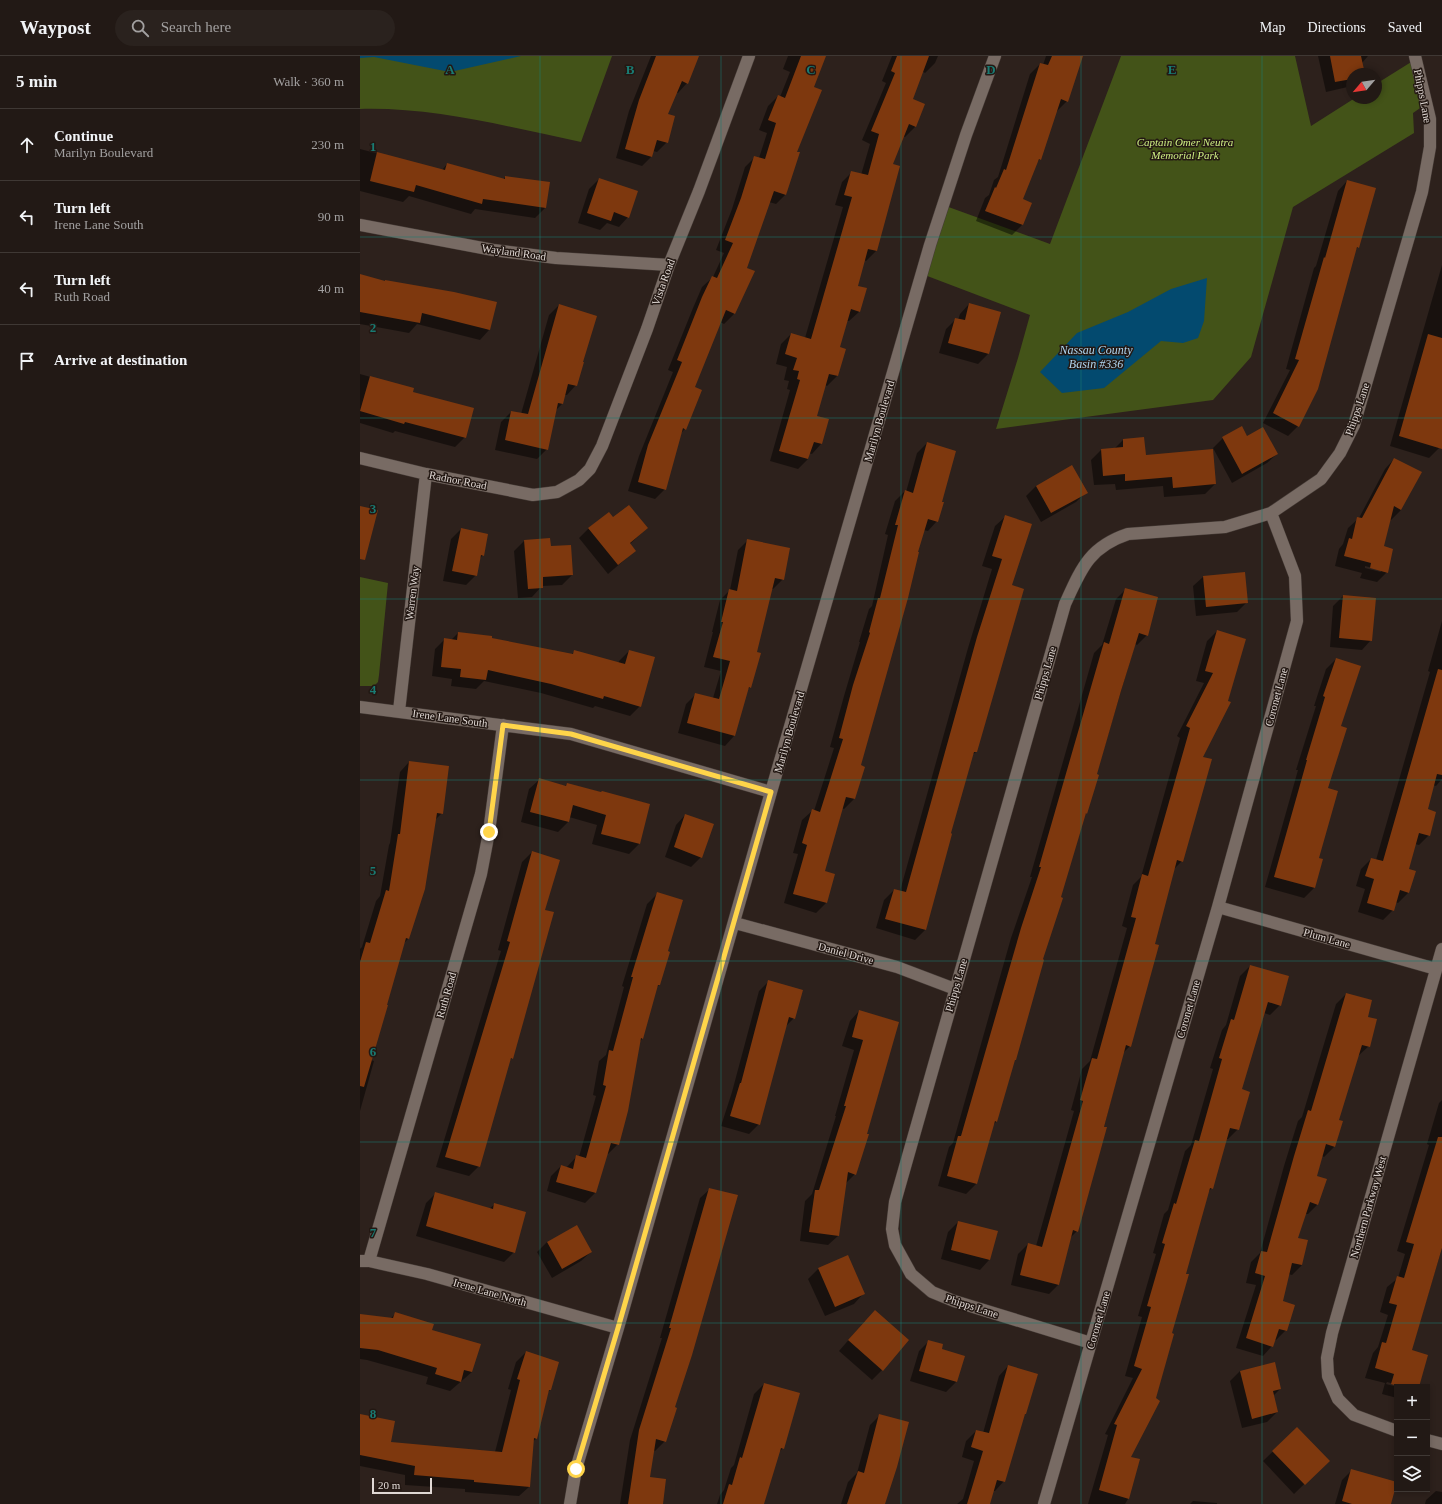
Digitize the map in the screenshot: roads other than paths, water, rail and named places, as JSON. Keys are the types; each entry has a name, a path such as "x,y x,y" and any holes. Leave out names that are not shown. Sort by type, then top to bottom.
{"street":[{"name":"Vista Road","path":"556,492 579,480 590,469 602,446 749,56"},
{"name":"Marilyn Boulevard","path":"570,1504 576,1469 735,923 771,792 932,236 966,135 995,56"},
{"name":"Phipps Lane","path":"1091,1343 954,1301 932,1292 911,1274 895,1245 892,1229 895,1202 1065,604 1081,569 1098,548 1114,539 1128,534 1225,528 1271,513 1321,479 1340,453 1354,425 1422,192 1430,147 1430,119 1415,56"},
{"name":"Wayland Road","path":"360,225 494,250 556,258 669,265"},
{"name":"Radnor Road","path":"360,458 426,474 533,495 556,492"},
{"name":"Warren Way","path":"399,711 426,474"},
{"name":"Coronet Lane","path":"1044,1504 1218,907 1296,621 1295,576 1271,513"},
{"name":"Irene Lane South","path":"360,707 571,734 771,792"},
{"name":"Ruth Road","path":"365,1261 481,874 489,832 503,725"},
{"name":"Plum Lane","path":"1218,907 1436,970"},
{"name":"Daniel Drive","path":"735,923 897,967 955,989"},
{"name":"Northern Parkway West","path":"1394,1430 1354,1415 1338,1399 1328,1376 1327,1358 1332,1333 1442,949"},
{"name":"Irene Lane North","path":"365,1261 427,1274 618,1328"},
{"path":"1430,1441 1442,1444"}],"water":[{"path":"360,56 521,56 450,72 374,57 360,58"},
{"name":"Nassau County Basin #336","path":"1207,278 1204,321 1198,338 1183,343 1161,341 1104,388 1062,393 1040,372 1077,333 1128,312 1171,289"}],"park label":[{"name":"Captain Omer Neutra Memorial Park","path":"1185,148"}]}
